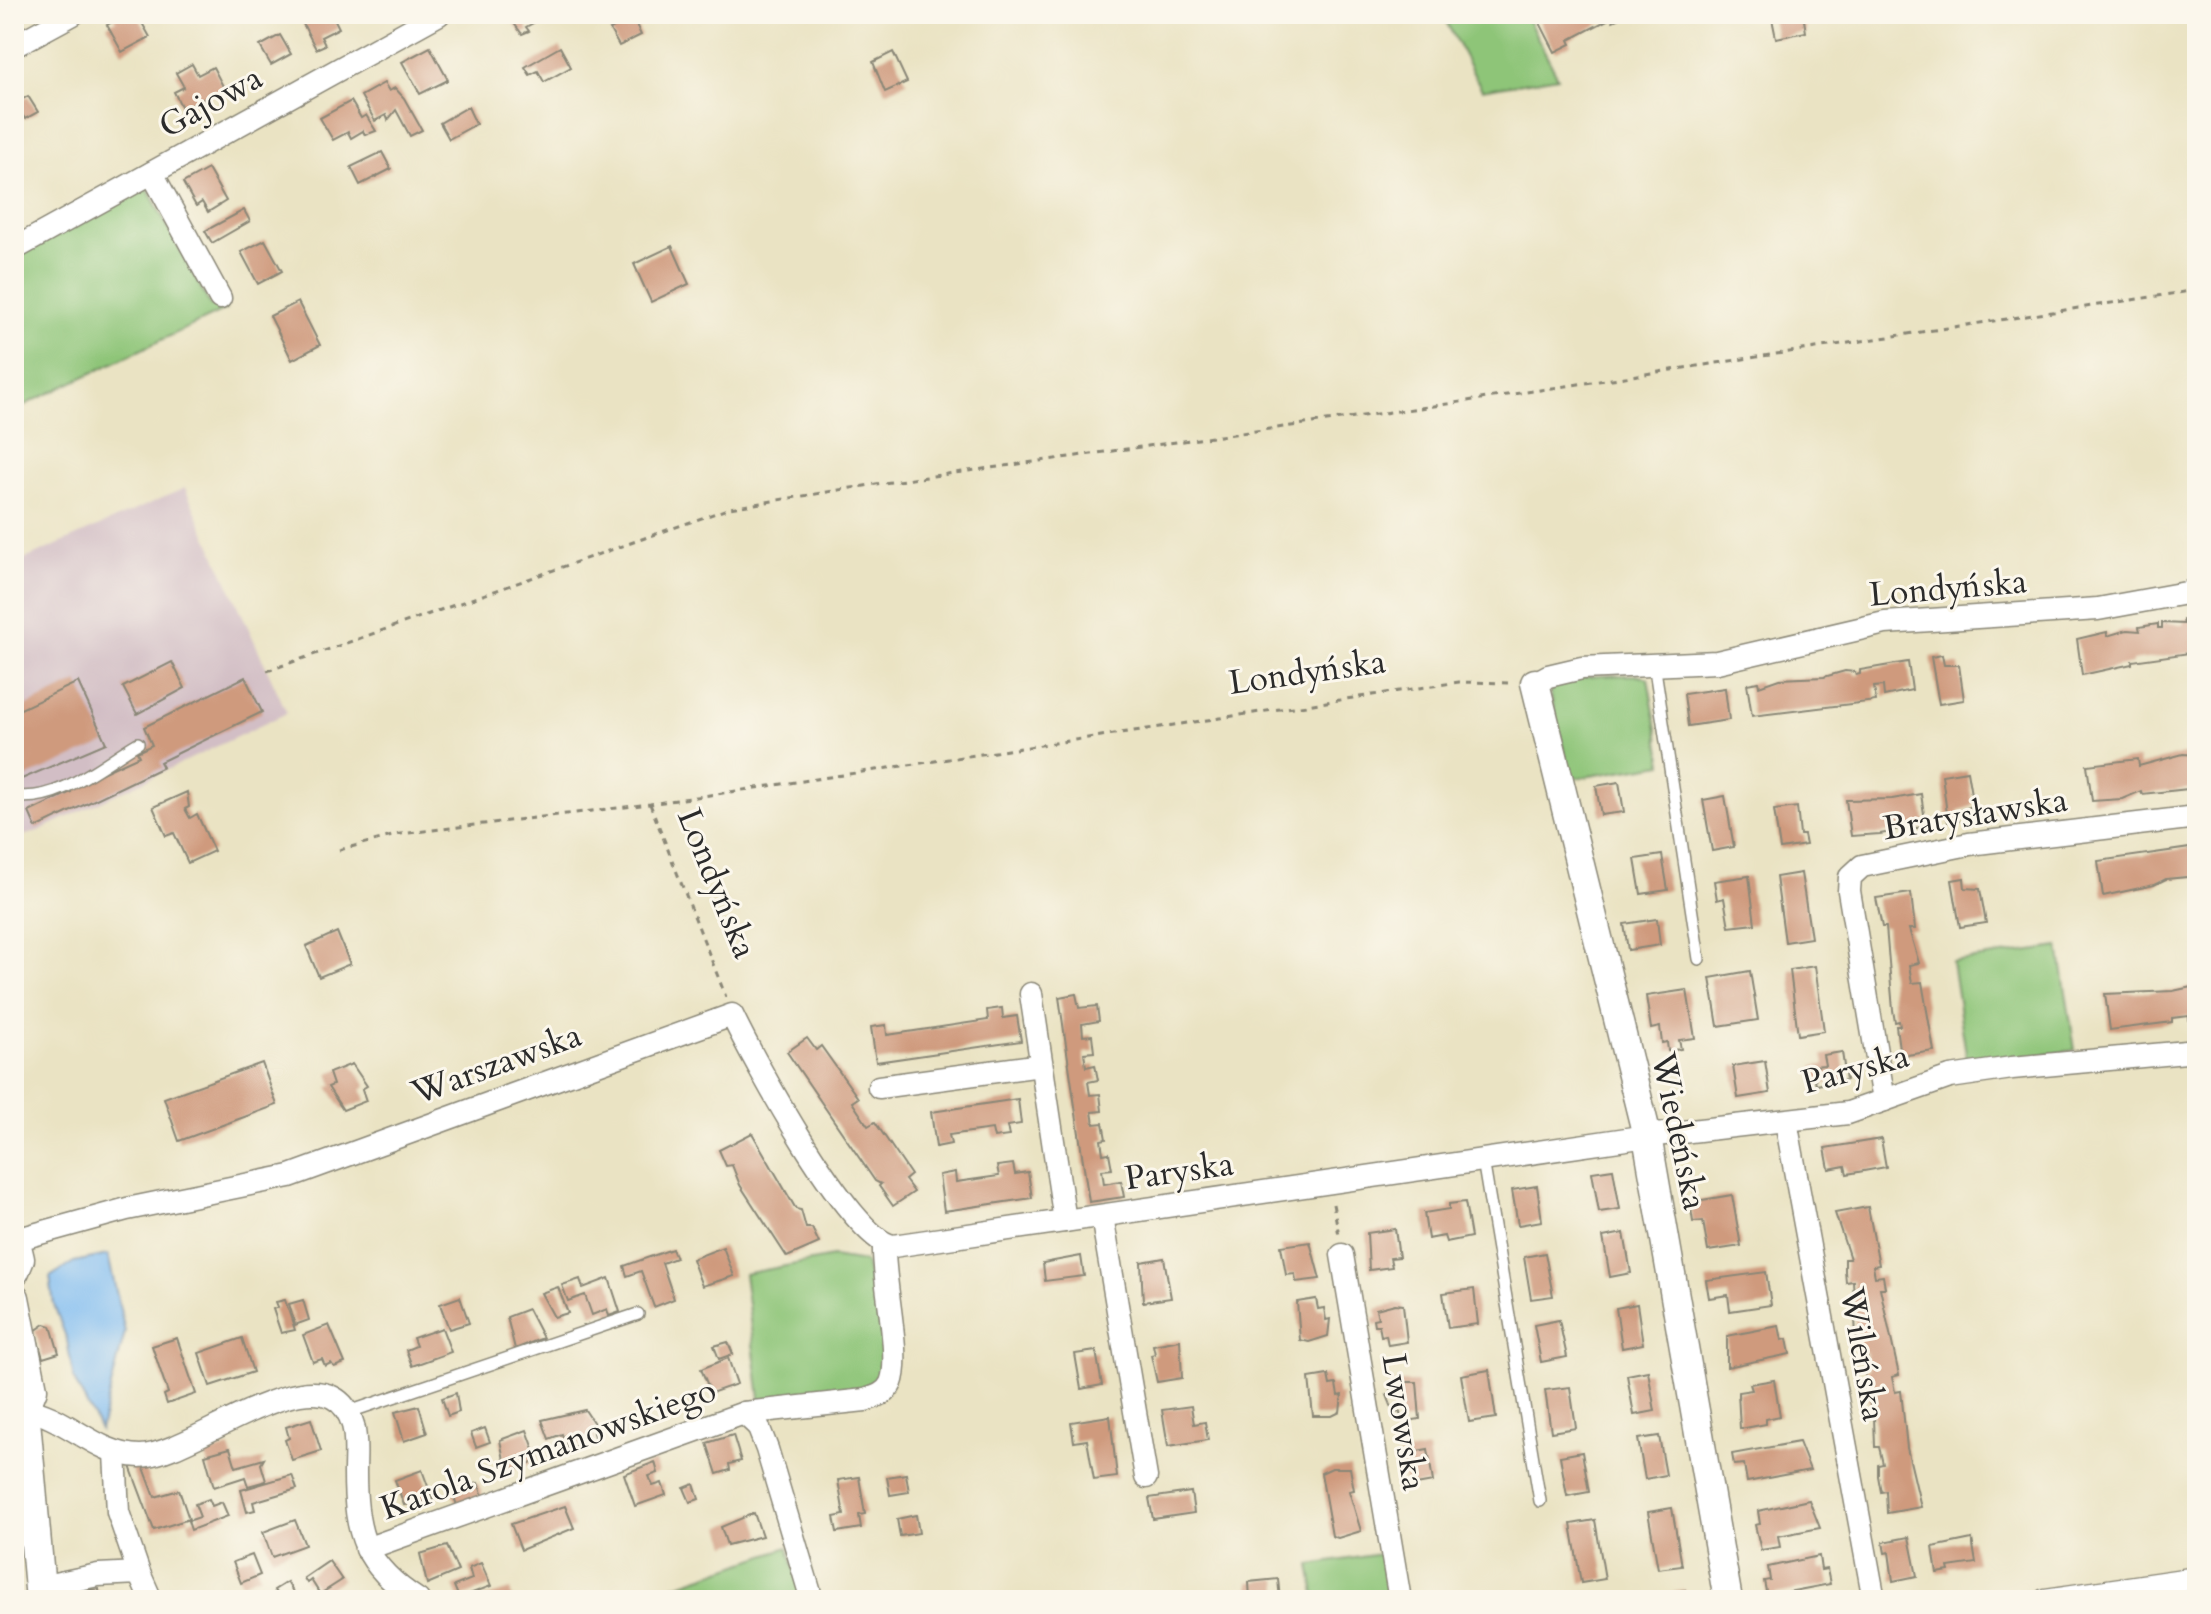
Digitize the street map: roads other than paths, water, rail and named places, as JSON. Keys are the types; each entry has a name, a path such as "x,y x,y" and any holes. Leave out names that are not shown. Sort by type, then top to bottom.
{"main road":[{"path":"14,1271 19,1259 15,1239"},
{"path":"14,1298 32,1389 19,1400 40,1594"}],"street":[{"path":"14,46 73,14"},
{"name":"Gajowa","path":"14,249 439,14"},
{"path":"152,173 220,298"},
{"name":"Londyńska","path":"1535,683 1548,676 1582,668 1717,662 1885,623 2098,609 2197,591"},
{"name":"Wiedeńska","path":"1535,683 1647,1136 1728,1600"},
{"name":"Bratysławska","path":"1884,1100 1853,922 1850,877 1862,866 1969,844 2197,817"},
{"path":"1031,994 1065,1221"},
{"name":"Warszawska","path":"15,1239 127,1209 290,1176 732,1015 763,1078 803,1143 871,1233 884,1244"},
{"name":"Paryska","path":"884,1244 898,1245 1647,1136 1848,1113 1966,1075 2109,1057 2197,1051"},
{"path":"879,1087 1041,1065"},
{"name":"Wileńska","path":"1786,1121 1874,1600"},
{"path":"1102,1216 1146,1477"},
{"path":"744,1413 865,1400 882,1394 891,1383 893,1361 884,1244"},
{"name":"Lwowska","path":"1342,1255 1400,1600"},
{"path":"19,1400 115,1453 148,1456 165,1452 281,1398 306,1391 328,1395 349,1412 356,1435 355,1512 366,1549 400,1589 418,1600"},
{"name":"Karola Szymanowskiego","path":"366,1549 744,1413 758,1426 767,1449 812,1600"},
{"path":"115,1453 118,1512 151,1600"},
{"path":"40,1594 98,1575 139,1573"},
{"path":"2045,1600 2197,1578"}],"lane":[{"path":"1654,663 1699,959"},
{"path":"14,796 35,800 53,794 138,743"},
{"path":"1483,1160 1540,1501"},
{"path":"349,1412 638,1314"}],"water":[{"path":"108,1255 125,1332 100,1430 74,1380 67,1340 54,1305 50,1277 74,1262"}]}
